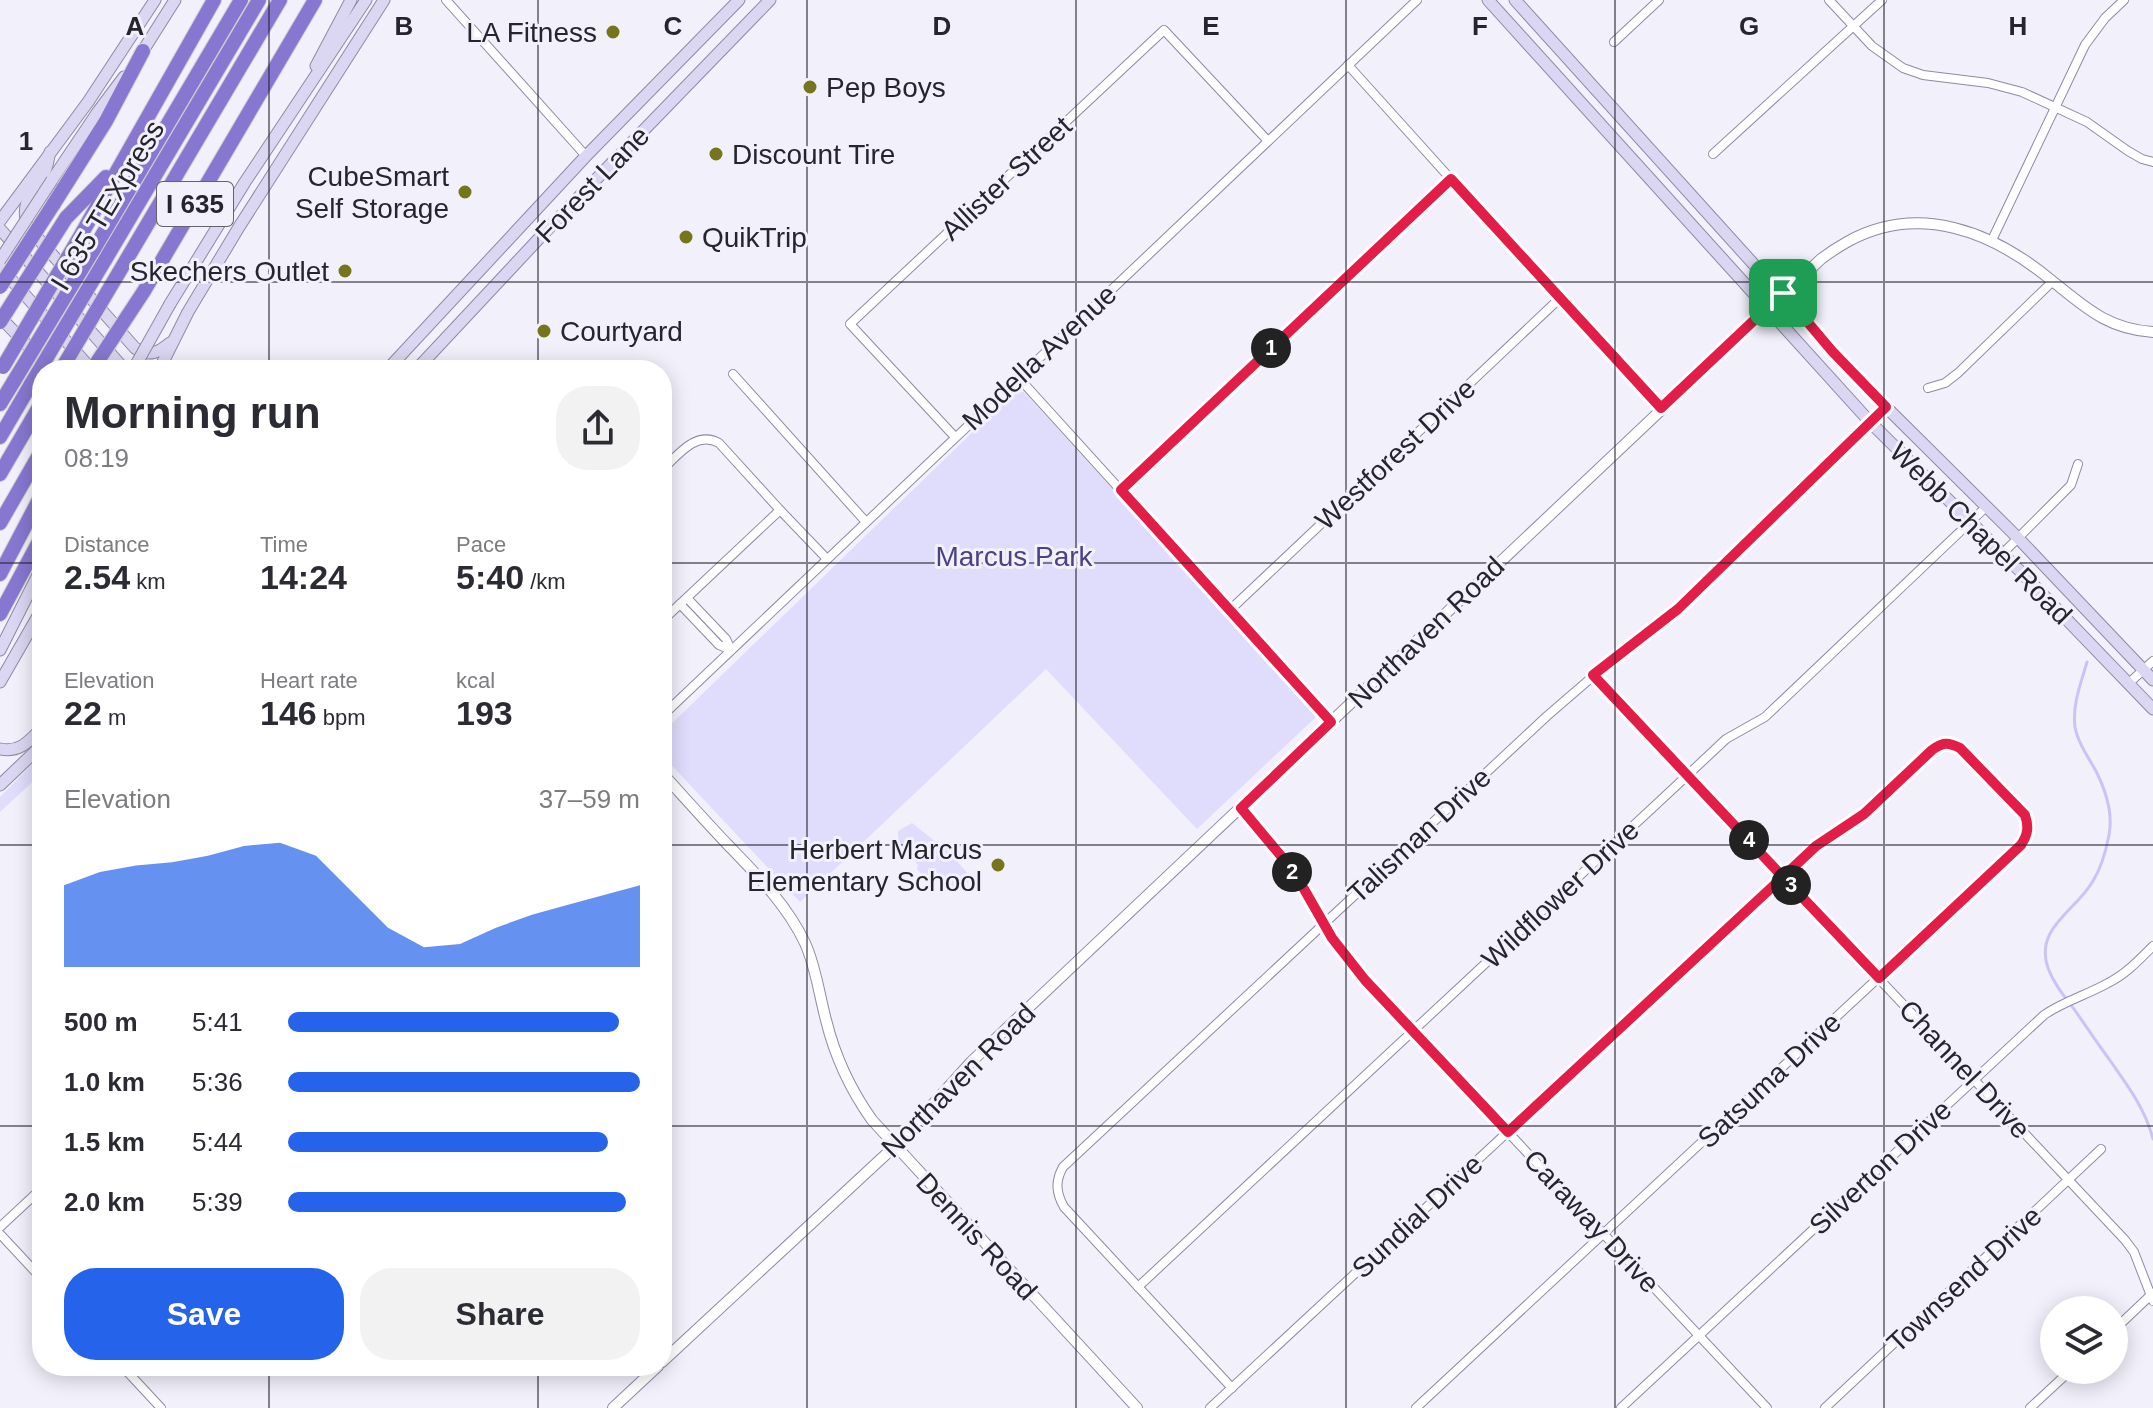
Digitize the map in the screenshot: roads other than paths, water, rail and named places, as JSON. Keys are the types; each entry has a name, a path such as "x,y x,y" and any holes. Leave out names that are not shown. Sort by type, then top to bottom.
{"highway":[{"name":"I 635","path":"2,370 214,0"},
{"path":"0,404 99,254 241,0"},
{"name":"I 635 TEXpress","path":"42,360 99,254 259,0"},
{"name":"I 635 TEXpress","path":"67,360 280,0"},
{"name":"I 635","path":"99,360 144,291 315,0"},
{"path":"0,287 106,121 143,51"},
{"path":"0,320 66,218 121,163"},
{"path":"109,360 144,291"},
{"name":"I 635 TEXpress","path":"0,437 32,378"},
{"path":"0,474 32,419"},
{"path":"0,523 32,467"},
{"path":"0,574 32,513"},
{"path":"0,614 32,555"}],"main road":[{"path":"0,221 88,102 155,0"},
{"path":"0,260 175,0"},
{"path":"291,112 351,0"},
{"path":"139,360 209,239 366,0"},
{"path":"164,360 239,227 384,0"},
{"name":"Forest Lane","path":"396,360 586,156 739,0"},
{"name":"Webb Chapel Road","path":"1488,0 1870,422 2003,553 2153,709"},
{"name":"Webb Chapel Road","path":"1515,0 1783,293 1832,351 2018,538 2153,680"},
{"name":"Forest Lane","path":"425,360 764,2"},
{"path":"50,152 45,172 28,198 24,212 27,226 135,348 143,353 156,353 173,340"},
{"path":"586,156 602,173"},
{"path":"0,229 116,360"},
{"path":"0,267 83,360"},
{"path":"469,282 484,297"},
{"path":"0,320 41,360"},
{"path":"0,650 32,587"},
{"path":"0,682 32,626"},
{"path":"0,749 20,749 32,738"},
{"path":"0,785 32,755"}],"street":[{"path":"446,0 586,156"},
{"name":"Modella Avenue","path":"672,706 1417,0"},
{"path":"1614,42 1659,0"},
{"path":"1829,0 1872,46 1903,68 1923,75 1988,83 2022,92 2087,122 2128,151 2153,162"},
{"path":"1713,154 1882,0"},
{"path":"1992,240 2085,45 2105,18 2124,0"},
{"name":"Allister Street","path":"955,437 850,324 1164,30 1268,141"},
{"path":"1348,65 1661,408"},
{"path":"1121,490 1451,179"},
{"name":"Northaven Road","path":"672,1353 895,1146 971,1062 1661,408 1783,293 1821,259 1847,241 1898,225 1921,223 1951,226 1992,240 2021,256 2100,318 2153,332"},
{"path":"1928,388 1945,383 1958,373 2053,281"},
{"name":"Westforest Drive","path":"1231,609 1559,299"},
{"path":"733,374 866,522"},
{"path":"1018,377 1331,722"},
{"name":"Talisman Drive","path":"1232,1388 1064,1207 1057,1195 1063,1167 1547,716 1593,675 1678,609 1886,407"},
{"path":"672,461 694,441 705,438 719,443 827,559"},
{"path":"2003,553 2071,485 2078,464"},
{"name":"Wildflower Drive","path":"1138,1287 1726,739 1765,717 1986,507"},
{"path":"672,611 780,510"},
{"path":"683,601 719,645 731,650"},
{"path":"2129,683 2153,661"},
{"name":"Channel Drive","path":"1593,675 2125,1240 2134,1252 2152,1297"},
{"name":"Sundial Drive","path":"1210,1408 1816,846 1864,814 1932,750 1949,742"},
{"name":"Satsuma Drive","path":"1416,1408 2021,845 2027,835 2025,815 1960,748 1949,742"},
{"name":"Dennis Road","path":"672,784 763,881 804,941 844,1075 872,1120 1137,1408"},
{"name":"Caraway Drive","path":"1241,808 1286,862 1346,958 1767,1408"},
{"name":"Silverton Drive","path":"1621,1408 2044,1015 2120,976 2153,946"},
{"name":"Townsend Drive","path":"1825,1408 2101,1149"},
{"path":"0,1227 32,1197"},
{"path":"0,1234 32,1268"},
{"path":"2128,1318 2152,1297"},
{"path":"131,1376 161,1408"},
{"name":"Northaven Road","path":"613,1408 647,1376"},
{"path":"2030,1408 2056,1384"}],"waterway":[{"path":"2087,662 2076,702 2075,727 2106,795 2109,835 2096,876 2052,931 2045,954 2056,985 2135,1097 2153,1139"}],"place":[{"name":"LA Fitness","path":"613,32"},
{"name":"Pep Boys","path":"810,87"},
{"name":"Discount Tire","path":"716,154"},
{"name":"CubeSmart Self Storage","path":"465,192"},
{"name":"QuikTrip","path":"686,237"},
{"name":"Skechers Outlet","path":"345,271"},
{"name":"Courtyard","path":"544,331"},
{"name":"Herbert Marcus Elementary School","path":"998,865"}],"park label":[{"name":"Marcus Park","path":"1014,556"}]}
